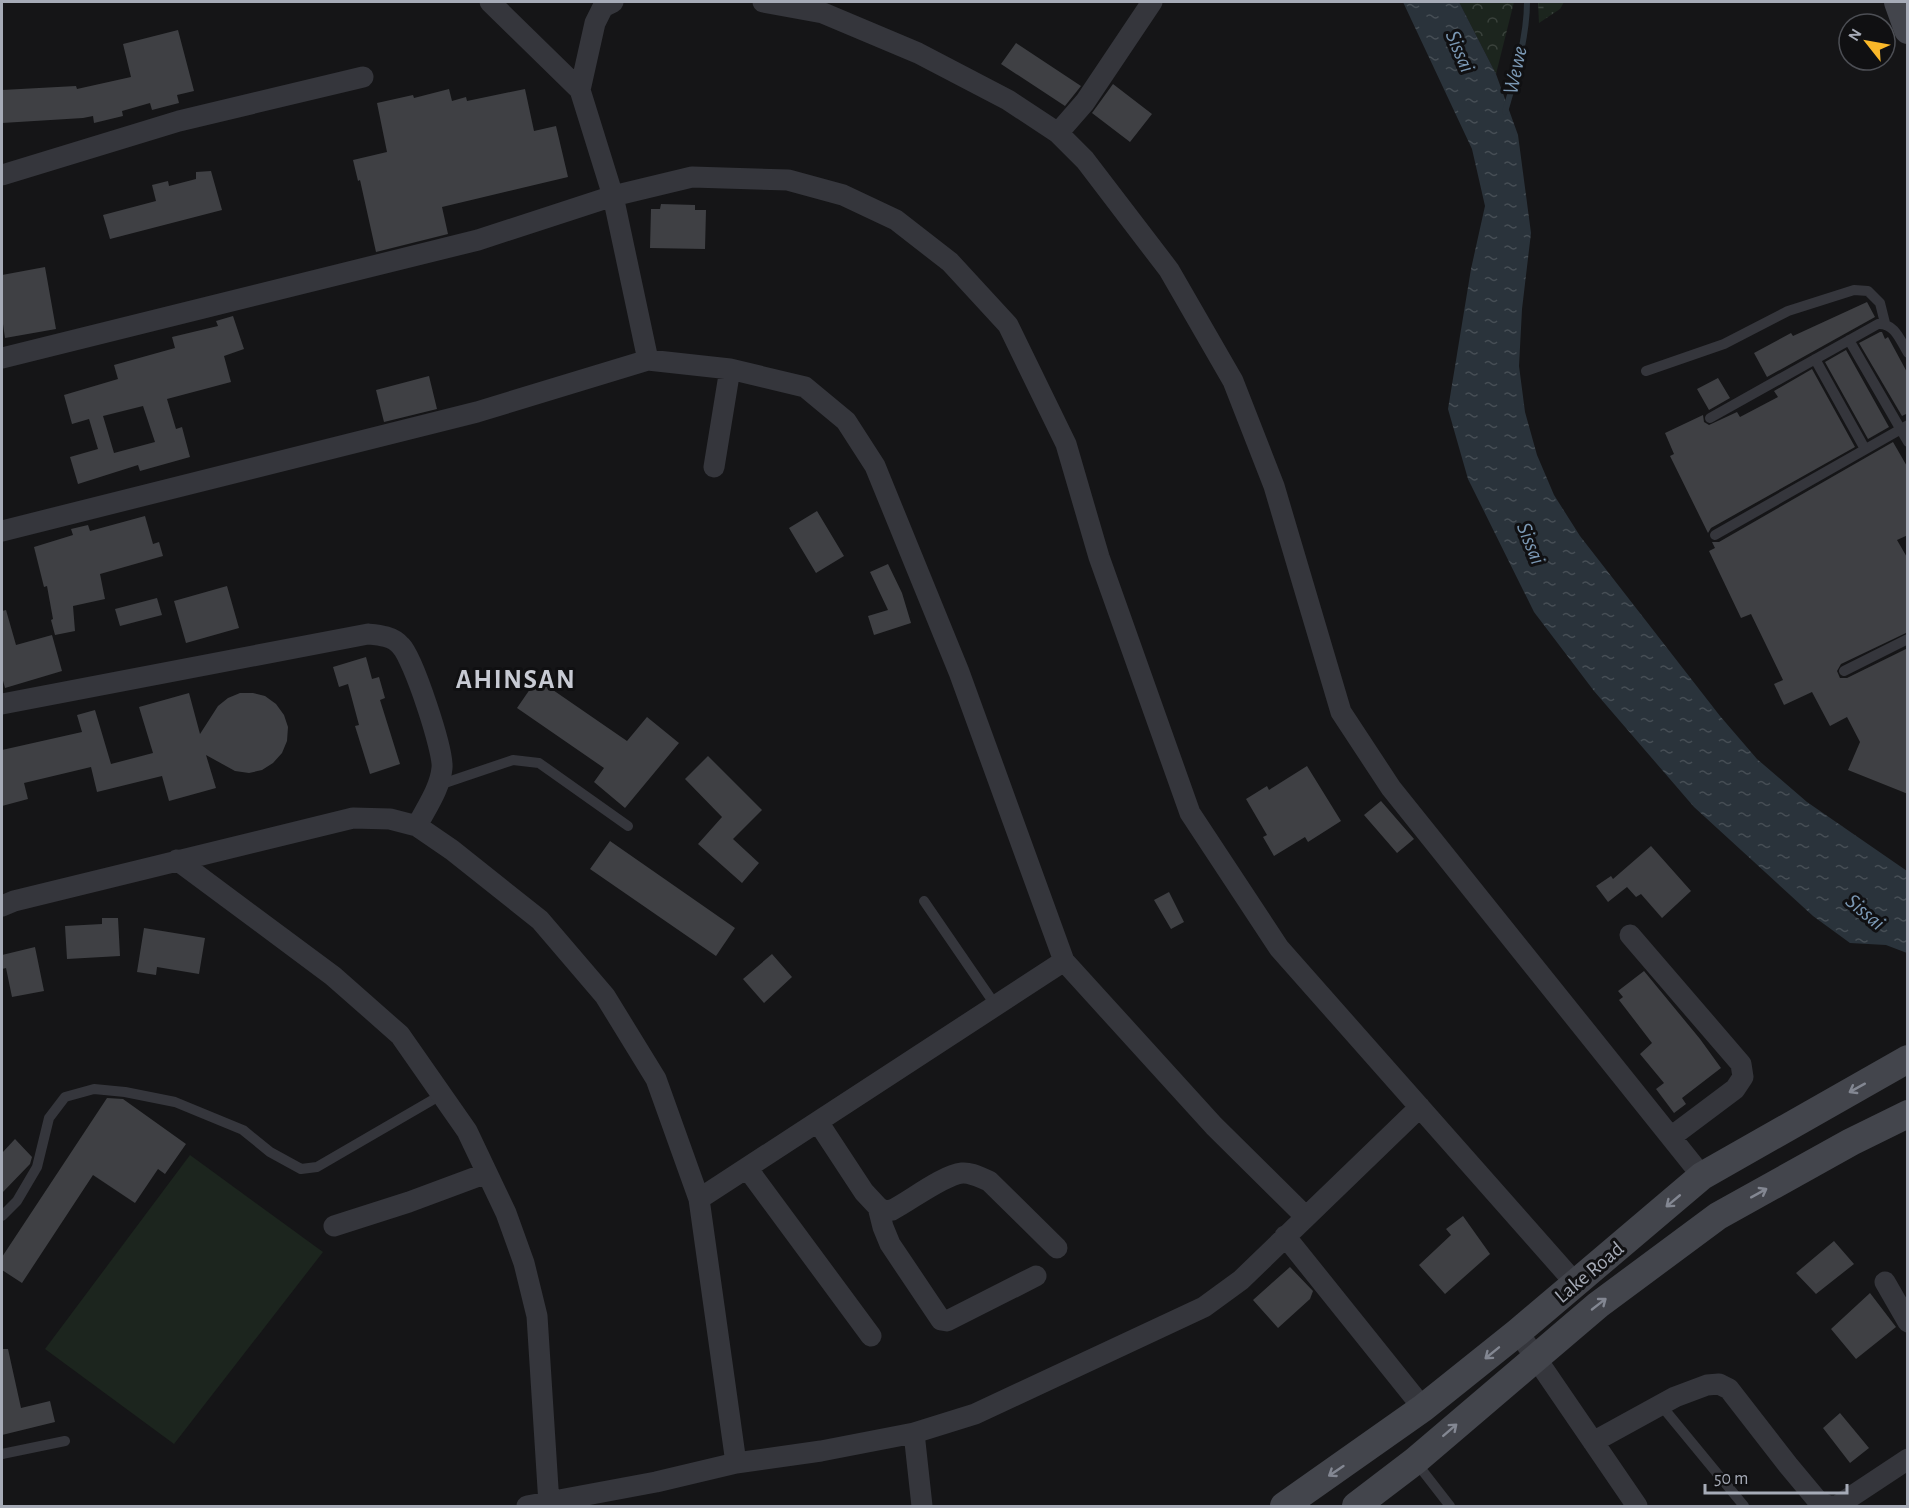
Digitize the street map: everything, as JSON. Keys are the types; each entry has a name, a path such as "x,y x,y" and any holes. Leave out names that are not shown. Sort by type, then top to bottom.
{"main road":[{"name":"Lake Road","path":"1284,1506 1423,1408 1576,1284 1702,1176 1908,1059"},
{"name":"Lake Road","path":"1356,1506 1415,1461 1598,1305 1718,1216 1851,1142 1908,1114"}],"street":[{"path":"490,2 580,90 613,196 648,360"},
{"path":"580,90 595,22 603,7 613,2"},
{"path":"763,2 823,13 918,53 1008,100 1058,133 1085,160 1169,270 1233,381 1274,486 1341,712 1391,788 1702,1176"},
{"path":"1058,133 1085,102 1152,2"},
{"path":"2,175 179,121 363,77"},
{"path":"2,358 478,240 613,196 692,177 788,180 843,195 896,220 950,262 1008,325 1066,444 1099,557 1191,813 1279,948 1576,1284"},
{"path":"2,531 477,411 648,360 730,369 805,387 846,421 875,466 959,672 1064,961 1214,1126 1306,1217"},
{"path":"714,467 730,369"},
{"path":"2,704 368,634 384,635 402,646 427,700 443,765 438,785 417,826"},
{"path":"2,906 177,860 353,818 390,819 417,826 452,850 540,920 605,996 656,1079 699,1199 736,1463"},
{"path":"177,860 333,976 400,1035 467,1131 506,1213 524,1263 537,1316 549,1503"},
{"path":"1629,935 1742,1064 1743,1077 1735,1089 1671,1137"},
{"path":"699,1199 1064,961"},
{"path":"527,1506 656,1482 736,1463 821,1451 914,1433 975,1414 1204,1307 1241,1280 1420,1107"},
{"path":"818,1122 864,1192 885,1211 892,1210 946,1178 963,1173 975,1175 989,1181 1057,1248"},
{"path":"747,1168 871,1336"},
{"path":"334,1226 409,1202 487,1173"},
{"path":"878,1207 890,1244 940,1320 947,1321 1036,1276"},
{"path":"1285,1236 1423,1408"},
{"path":"1885,1282 1908,1322"},
{"path":"1518,1332 1637,1506"},
{"path":"1593,1442 1660,1404 1707,1385 1719,1384 1729,1389 1818,1501 1829,1506 1837,1506 1908,1460"},
{"path":"914,1433 922,1506"}],"lane":[{"path":"1646,371 1724,344 1788,311 1854,290 1868,291 1881,303 1885,323"},
{"path":"1710,418 1878,324 1885,323 1892,327 1908,353"},
{"path":"1849,340 1904,427 1908,442"},
{"path":"1815,359 1865,449"},
{"path":"1715,535 1904,427"},
{"path":"1844,671 1908,639"},
{"path":"438,785 513,760 539,764 628,826"},
{"path":"924,901 996,1006"},
{"path":"2,1216 17,1201 37,1167 49,1118 65,1097 94,1089 125,1092 175,1102 243,1130 270,1152 301,1168 317,1167 441,1095"},
{"path":"1660,1404 1744,1506"},
{"path":"2,1454 65,1441"},
{"path":"1415,1461 1449,1506"}],"green space":[{"path":"1459,2 1514,2 1496,74"},
{"path":"1538,2 1564,2 1560,9 1539,23"},
{"path":"190,1155 323,1252 174,1444 45,1349"}],"water":[{"name":"Sissai","path":"1403,2 1459,2 1496,74 1518,135 1531,233 1522,309 1519,366 1525,412 1537,455 1554,495 1580,536 1720,716 1757,759 1807,802 1907,871 1907,953 1886,945 1850,943 1813,916 1694,807 1594,691 1534,612 1468,479 1448,409 1471,269 1485,206 1472,149"}],"building":[{"path":"178,30 194,91 177,95 179,103 152,110 150,103 122,111 123,116 94,123 93,116 2,123 2,90 76,86 77,89 131,77 123,44"},
{"path":"1016,43 1081,86 1065,106 1001,64"},
{"path":"1113,84 1152,114 1130,142 1092,113"},
{"path":"449,89 452,101 466,97 467,101 525,89 534,131 556,126 568,177 442,207 448,234 376,252 360,180 358,181 353,160 387,152 377,103 413,95 414,98"},
{"path":"211,171 222,210 110,239 103,215 156,201 152,185 168,181 169,186 196,179 196,172"},
{"path":"661,204 695,205 695,210 706,210 705,249 650,248 651,209 660,209"},
{"path":"45,267 56,329 5,338 2,317 2,275"},
{"path":"1867,302 1875,317 1767,377 1754,353 1791,333 1793,336"},
{"path":"233,316 244,349 224,356 231,382 167,399 176,429 182,427 190,457 140,471 138,465 78,484 70,457 98,449 89,419 72,424 64,395 118,379 114,365 175,348 172,337 218,326 216,321","holes":["143,406 155,442 114,453 103,416"]},
{"path":"1880,332 1885,339 1888,337 1908,374 1908,413 1902,416 1859,343"},
{"path":"1846,350 1889,427 1868,439 1825,362"},
{"path":"1812,369 1855,447 1711,528 1708,533 1670,456 1674,454 1665,433 1703,415 1704,422 1709,425 1737,412 1740,417 1778,397 1774,391"},
{"path":"429,376 437,409 384,422 376,390"},
{"path":"1718,378 1730,398 1709,410 1697,389"},
{"path":"1893,442 1908,468 1908,535 1897,540 1908,559 1908,632 1841,664 1837,671 1840,678 1847,678 1908,648 1908,794 1848,770 1860,742 1847,717 1830,726 1812,692 1784,705 1774,684 1783,680 1751,614 1741,618 1709,551 1715,548 1712,542 1719,542"},
{"path":"817,511 844,556 816,573 789,528"},
{"path":"145,516 153,544 159,542 163,556 100,574 105,599 73,606 75,631 55,635 47,586 44,587 34,547 73,535 71,529 88,525 90,531"},
{"path":"888,564 902,593 911,623 874,635 868,616 888,610 870,572"},
{"path":"227,586 239,628 186,643 174,601"},
{"path":"157,598 162,615 120,626 115,609"},
{"path":"6,610 16,645 52,635 62,671 5,688 2,677 2,611"},
{"path":"366,657 372,679 379,677 385,698 380,700 400,764 370,774 355,726 359,725 348,684 339,687 333,667"},
{"path":"537,679 627,741 647,717 679,743 625,808 594,782 604,768 517,708"},
{"path":"189,693 200,734 218,706 228,698 240,693 265,696 276,704 284,715 288,727 287,741 282,753 262,770 249,773 235,771 206,755 216,788 169,801 162,776 97,792 91,767 24,783 28,799 2,806 2,750 82,732 77,715 95,710 111,764 153,753 139,707"},
{"path":"708,756 762,810 733,839 759,863 742,883 698,844 722,817 685,779"},
{"path":"1307,766 1341,821 1308,842 1305,837 1274,856 1263,837 1267,835 1246,799 1267,786 1269,790"},
{"path":"1381,801 1414,839 1397,853 1364,815"},
{"path":"610,841 735,928 716,956 590,869"},
{"path":"1651,846 1691,891 1662,918 1641,894 1636,897 1627,887 1608,902 1596,886 1611,876 1613,879"},
{"path":"1169,892 1184,922 1171,929 1154,900"},
{"path":"102,918 118,918 120,956 67,959 65,926 102,924"},
{"path":"144,928 205,938 199,974 157,967 156,975 137,972"},
{"path":"35,947 44,991 12,997 6,968 2,969 2,955"},
{"path":"772,954 792,977 764,1003 743,979"},
{"path":"1644,971 1721,1068 1682,1098 1686,1104 1674,1113 1656,1089 1664,1083 1640,1054 1652,1043 1619,1000 1623,997 1618,991"},
{"path":"107,1098 123,1099 186,1144 165,1174 158,1169 135,1203 93,1175 22,1283 2,1270 2,1257"},
{"path":"15,1139 32,1157 30,1164 2,1193 2,1153"},
{"path":"1463,1216 1490,1254 1445,1294 1419,1265 1451,1235 1446,1229"},
{"path":"1834,1241 1854,1264 1816,1294 1796,1273"},
{"path":"1290,1267 1313,1291 1310,1299 1278,1328 1253,1300"},
{"path":"1870,1293 1896,1327 1856,1359 1831,1329"},
{"path":"2,1349 8,1349 21,1408 50,1401 55,1422 2,1435"},
{"path":"1840,1413 1869,1448 1850,1463 1823,1428"}],"waterway":[{"name":"Wewe","path":"1505,112 1523,43 1527,2"}],"district":[{"name":"AHINSAN","path":"516,679"}]}
